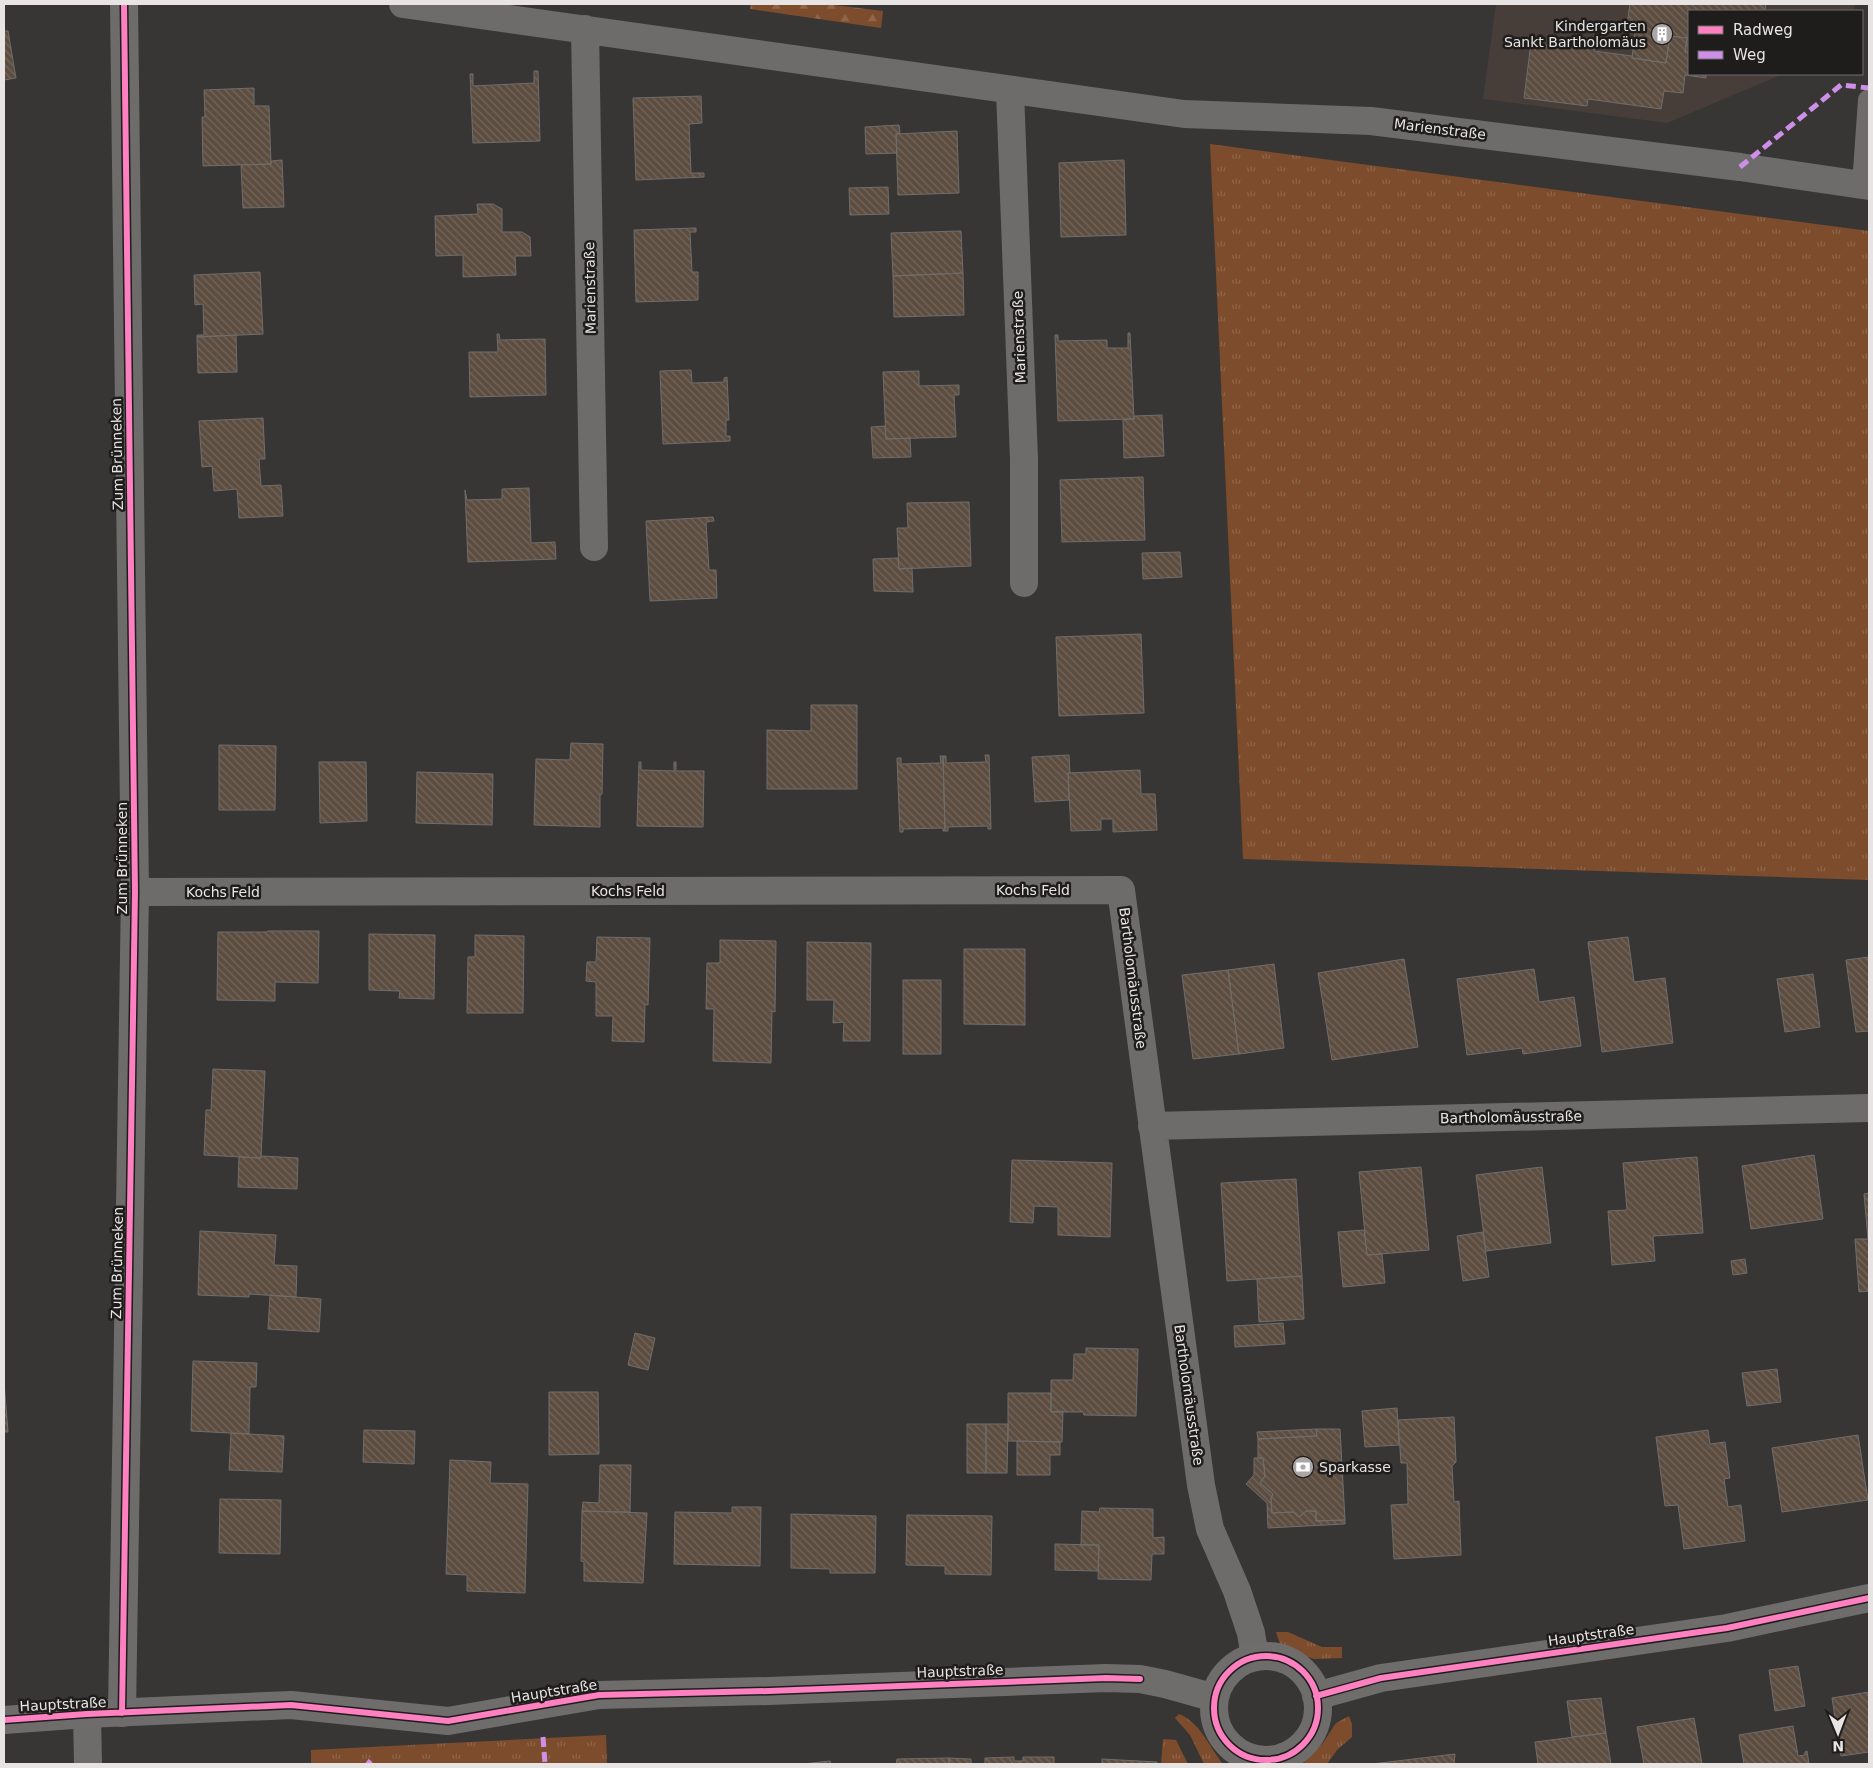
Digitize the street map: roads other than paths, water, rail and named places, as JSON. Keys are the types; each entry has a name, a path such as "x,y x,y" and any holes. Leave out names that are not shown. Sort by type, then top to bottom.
{"main road":[{"name":"Hauptstraße","path":"1316,1696 1381,1678 1727,1628 1869,1598"},
{"path":"1255,1657 1275,1657 1294,1664 1308,1678 1316,1696 1318,1712 1314,1727 1306,1741 1295,1752 1280,1759 1264,1762 1249,1758 1236,1751 1225,1741 1218,1728 1214,1713 1214,1698 1220,1684 1229,1672 1241,1662 1255,1657"},
{"name":"Hauptstraße","path":"4,1720 88,1714 291,1705 448,1721 599,1695 769,1691 1106,1678 1140,1679 1214,1698"}],"street":[{"name":"Zum Brünneken","path":"122,1713 135,892 124,4"},
{"name":"Marienstraße","path":"403,4 1184,114 1371,120 1740,167 1866,186"},
{"name":"Marienstraße","path":"584,29 594,547"},
{"name":"Marienstraße","path":"1010,90 1024,459 1024,583"},
{"name":"Kochs Feld","path":"135,892 1121,890"},
{"name":"Bartholomäusstraße","path":"1121,890 1201,1485 1210,1528 1237,1591 1251,1633 1255,1657"},
{"name":"Bartholomäusstraße","path":"1152,1126 1869,1108"},
{"path":"88,1714 88,1764"}],"lane":[{"path":"1866,186 1869,100"}],"place":[{"name":"Kindergarten Sankt Bartholomäus","path":"1662,34"},
{"name":"Sparkasse","path":"1303,1467"}]}
